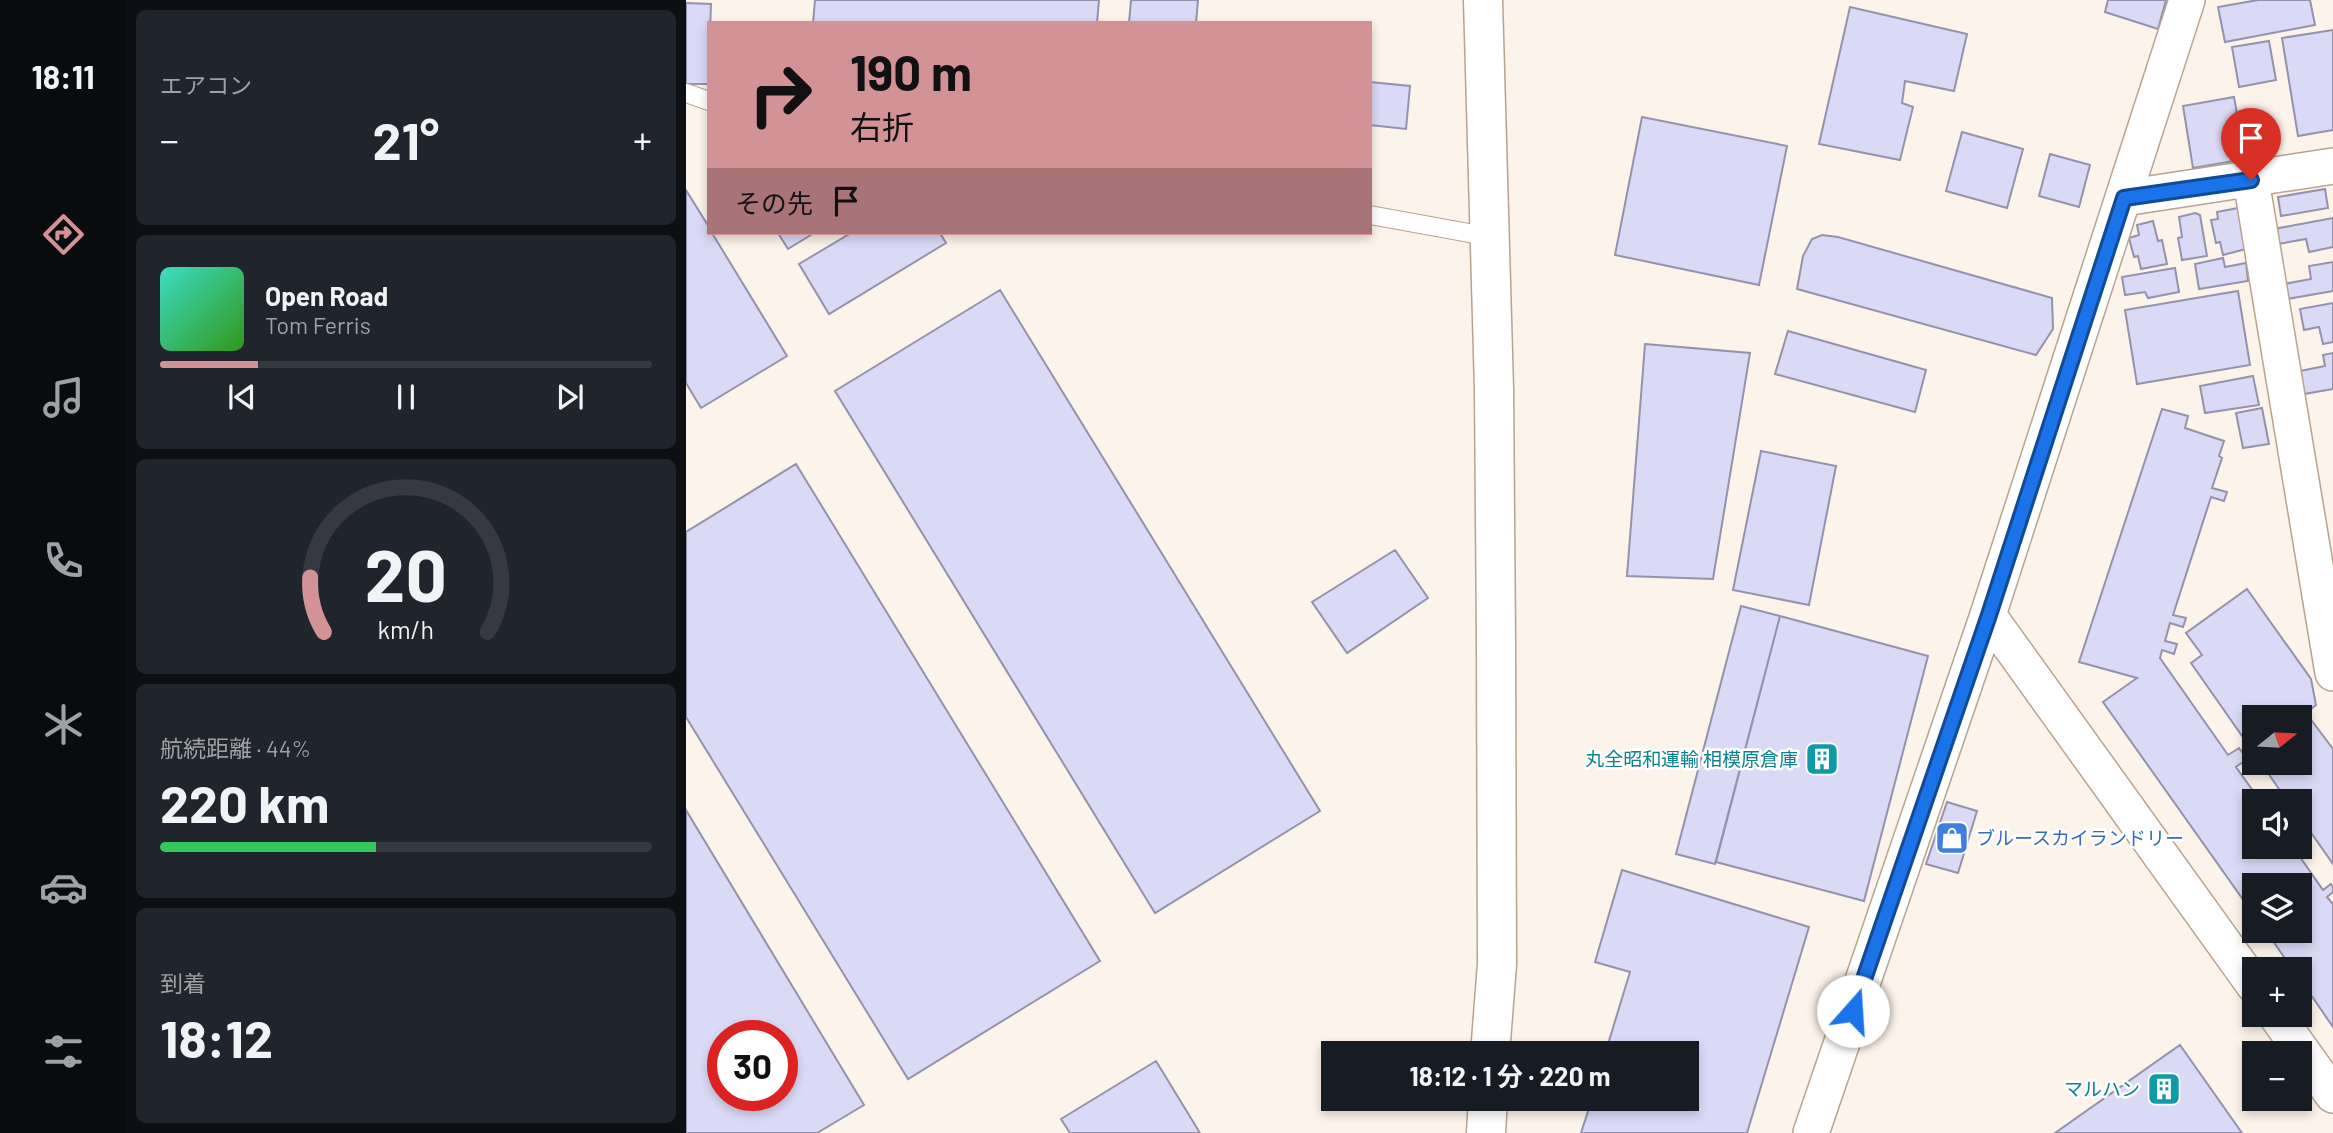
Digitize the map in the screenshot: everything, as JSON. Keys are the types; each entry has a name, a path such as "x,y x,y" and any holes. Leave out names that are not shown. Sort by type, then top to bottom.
{"street":[{"path":"1483,0 1491,237 1497,964 1491,1041"},
{"path":"1819,1127 1989,615 2187,0"},
{"path":"2124,198 2333,166"},
{"path":"2251,180 2333,673"},
{"path":"1989,615 2242,968"},
{"path":"2285,1027 2333,1095"},
{"path":"1486,1133 1487,1111"}],"lane":[{"path":"686,93 707,100"},
{"path":"1372,215 1491,237"}],"building":[{"path":"815,0 1099,0 1097,21 813,21"},
{"path":"1131,0 1198,0 1196,21 1129,21"},
{"path":"2108,0 2166,0 2158,29 2105,12"},
{"path":"2258,0 2310,0 2315,25 2225,42 2218,7"},
{"path":"686,3 711,4 710,21 707,21 707,84 686,84"},
{"path":"1850,7 1967,34 1954,91 1905,81 1902,103 1913,107 1900,160 1819,144"},
{"path":"2333,30 2333,130 2298,136 2282,38"},
{"path":"2269,41 2276,80 2239,87 2232,47"},
{"path":"1372,82 1410,86 1406,129 1372,125"},
{"path":"2234,97 2245,159 2193,168 2183,106"},
{"path":"1642,117 1787,146 1759,285 1615,255"},
{"path":"1962,132 2023,149 2007,208 1946,191"},
{"path":"2050,154 2090,165 2079,207 2039,196"},
{"path":"2325,189 2328,208 2281,216 2278,197"},
{"path":"686,190 707,224 707,235 713,235 787,356 701,408 686,383"},
{"path":"2238,208 2246,249 2223,255 2220,242 2216,243 2211,220 2218,219 2217,212"},
{"path":"2195,213 2200,215 2207,256 2182,260 2178,238 2182,237 2179,217"},
{"path":"2333,218 2333,247 2309,252 2306,239 2278,244 2274,229"},
{"path":"2153,221 2158,241 2162,240 2167,264 2141,269 2138,256 2134,257 2129,238 2139,235 2137,225"},
{"path":"779,235 811,235 788,249"},
{"path":"848,235 941,235 946,243 829,314 799,264"},
{"path":"1822,235 1838,237 2052,298 2053,329 2036,355 1797,289 1803,256 1812,239"},
{"path":"2223,258 2225,267 2246,263 2248,281 2199,289 2195,264"},
{"path":"2333,262 2333,291 2287,299 2284,284 2311,279 2309,266"},
{"path":"2175,268 2179,292 2148,298 2145,292 2125,295 2122,277"},
{"path":"1000,290 1320,811 1155,913 835,391"},
{"path":"2238,291 2250,365 2137,384 2125,310"},
{"path":"2333,303 2333,342 2323,344 2319,327 2304,330 2300,309"},
{"path":"1788,331 1926,370 1915,412 1775,374"},
{"path":"1645,344 1750,353 1713,579 1627,576"},
{"path":"2333,353 2333,389 2304,394 2300,371 2325,366 2323,355"},
{"path":"2253,376 2259,405 2205,413 2200,386"},
{"path":"2262,408 2269,444 2243,448 2236,413"},
{"path":"2162,409 2188,416 2185,428 2224,441 2219,456 2222,458 2212,488 2227,492 2224,501 2211,497 2173,615 2186,618 2183,627 2170,623 2165,641 2177,644 2174,654 2162,650 2160,658 2228,755 2239,748 2242,752 2242,763 2236,767 2252,789 2242,789 2242,859 2301,859 2311,873 2242,873 2242,898 2103,702 2137,678 2079,662"},
{"path":"1761,451 1836,466 1809,605 1733,590"},
{"path":"796,464 1100,961 908,1079 686,717 686,532"},
{"path":"1395,550 1428,598 1347,653 1312,602"},
{"path":"2247,589 2311,679 2316,705 2312,708 2312,705 2242,705 2242,736 2191,663 2202,655 2186,633"},
{"path":"1741,606 1780,616 1715,864 1676,854"},
{"name":"丸全昭和運輸 相模原倉庫","path":"1780,616 1928,656 1864,901 1716,862"},
{"path":"2312,721 2333,749 2333,864 2312,834 2312,789 2279,789 2269,775 2312,775"},
{"name":"ブルースカイランドリー","path":"1947,802 1977,811 1958,873 1926,864"},
{"path":"686,810 864,1105 817,1133 686,1133"},
{"path":"1622,870 1809,927 1747,1133 1581,1133 1588,1111 1699,1111 1699,1041 1609,1041 1630,972 1595,962"},
{"path":"2312,874 2323,890 2331,884 2333,887 2333,892 2327,897 2333,904 2333,1027 2312,996 2312,957 2284,957 2274,943 2312,943"},
{"name":"マルハン","path":"2180,1045 2242,1133 2055,1133"},
{"path":"1156,1061 1200,1133 1070,1133 1061,1119"}],"place":[{"name":"丸全昭和運輸 相模原倉庫","path":"1822,759"},
{"name":"ブルースカイランドリー","path":"1952,838"},
{"name":"マルハン","path":"2164,1089"}],"route":[{"path":"1853,1011 1989,615 2124,198 2251,180"}]}
